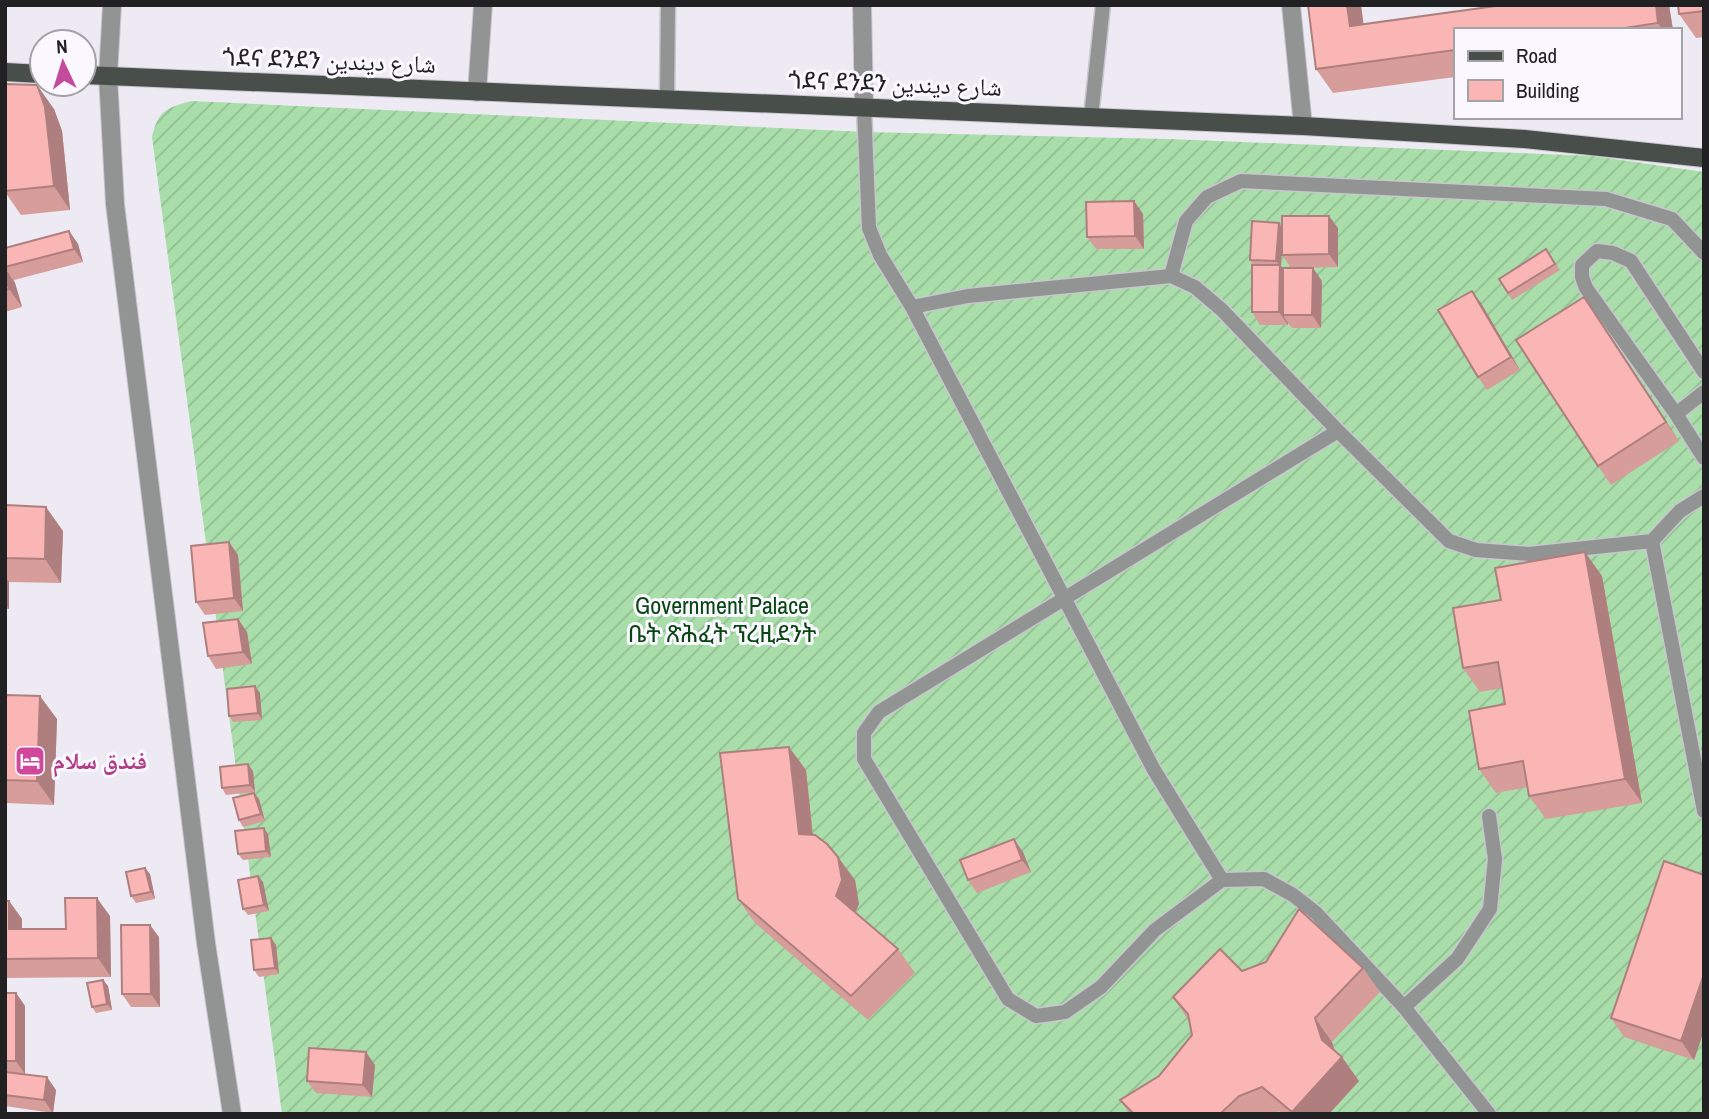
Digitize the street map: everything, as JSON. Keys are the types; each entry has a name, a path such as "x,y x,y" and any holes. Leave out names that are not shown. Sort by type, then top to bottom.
{"main road":[{"path":"5,72 28,73"},
{"name":"ጎደና ደንደን شارع ديندين","path":"98,76 1303,126 1524,139 1704,158"}],"street":[{"path":"112,5 108,76 117,218 206,943 232,1114"},
{"path":"477,92 483,5"},
{"path":"862,5 864,107"},
{"path":"1291,5 1303,126"}],"lane":[{"path":"667,5 667,100"},
{"path":"1091,117 1103,5"},
{"path":"864,107 869,228 880,255 912,307 1154,770 1222,880"},
{"path":"1171,276 1186,221 1207,197 1241,181 1606,199 1672,219 1704,253"},
{"path":"1704,372 1631,261 1614,253 1597,251 1582,265 1581,277 1586,288 1704,458"},
{"path":"912,307 968,296 1171,276 1195,287 1222,310 1449,541 1476,550 1529,554 1652,541 1680,512 1704,496"},
{"path":"1676,414 1704,392"},
{"path":"1338,431 879,712 864,733 864,758 1008,999 1036,1016 1065,1012 1101,987 1155,930 1222,880 1264,878 1316,913 1404,1007 1489,1114"},
{"path":"1652,541 1704,811"},
{"path":"1404,1007 1457,959 1490,909 1495,859 1489,816"}],"green space":[{"name":"Government Palace ቤት ጽሕፈት ፕረዚደንት","path":"191,101 867,132 1169,139 1593,156 1704,172 1704,1114 282,1114 152,137 157,121 164,112"}],"building":[{"path":"1308,5 1347,5 1350,26 1503,5 1656,5 1658,23 1624,28 1454,28 1454,50 1316,69"},
{"path":"1678,5 1704,5 1704,11 1679,14"},
{"path":"5,84 28,85 28,98 42,98 45,107 54,186 5,191"},
{"path":"1134,201 1135,236 1087,237 1086,202"},
{"path":"1282,216 1329,216 1329,254 1282,255"},
{"path":"1252,221 1279,223 1276,261 1250,260"},
{"path":"69,231 74,249 5,267 5,248"},
{"path":"1546,249 1555,264 1508,293 1499,279"},
{"path":"1252,265 1280,265 1279,312 1252,312"},
{"path":"1283,268 1313,268 1312,315 1283,315"},
{"path":"1472,291 1511,357 1478,377 1438,310"},
{"path":"1584,297 1666,422 1598,466 1516,340"},
{"path":"5,505 46,507 45,559 5,558"},
{"path":"229,542 234,598 196,602 191,546"},
{"path":"1585,552 1625,779 1529,796 1523,761 1479,769 1469,711 1505,704 1498,662 1463,668 1453,608 1501,600 1495,568"},
{"path":"238,619 243,652 208,656 203,623"},
{"path":"255,686 258,713 229,716 227,689"},
{"path":"5,695 40,696 37,781 5,780"},
{"path":"789,747 799,834 815,835 827,844 838,857 842,880 836,896 898,949 851,996 738,899 720,753"},
{"path":"248,764 250,785 222,788 220,767"},
{"path":"254,793 261,814 239,820 233,798"},
{"path":"264,828 266,851 238,854 235,831"},
{"path":"1014,839 1022,860 968,880 960,860"},
{"path":"1664,861 1704,875 1704,974 1681,1041 1611,1018"},
{"path":"145,868 151,892 131,896 126,872"},
{"path":"258,876 264,905 243,909 238,880"},
{"path":"65,898 97,898 98,958 5,959 5,901 9,901 9,929 66,929"},
{"path":"1299,909 1363,968 1315,1018 1322,1040 1342,1057 1292,1112 1262,1087 1239,1096 1220,1114 1134,1114 1120,1100 1159,1076 1192,1035 1188,1014 1173,997 1220,949 1242,971 1266,962"},
{"path":"121,925 150,925 151,994 122,994"},
{"path":"271,938 275,968 254,970 251,940"},
{"path":"103,980 107,1004 92,1007 87,983"},
{"path":"5,993 16,993 16,1061 5,1061"},
{"path":"309,1048 366,1052 363,1085 307,1081"},
{"path":"5,1072 47,1077 44,1100 5,1095"}],"place":[{"name":"فندق سلام","path":"30,761"}]}
